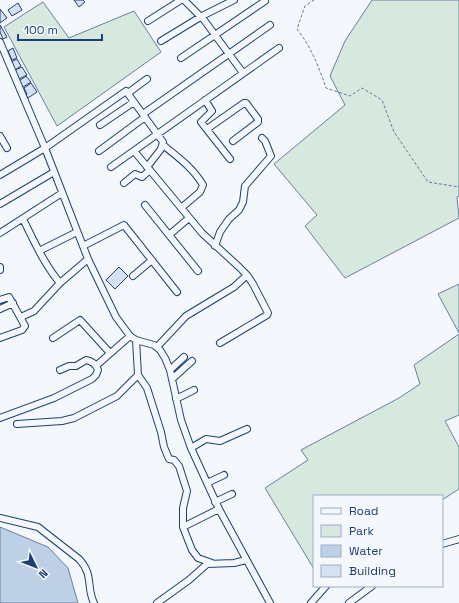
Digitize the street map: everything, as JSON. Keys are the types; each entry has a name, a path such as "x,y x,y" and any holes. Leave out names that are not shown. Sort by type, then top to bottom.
{"street":[{"path":"148,21 181,0"},
{"path":"184,0 202,16 243,74"},
{"path":"161,41 202,16 234,0"},
{"path":"181,58 265,1"},
{"path":"99,151 229,53 270,26"},
{"path":"0,42 45,148 88,259 116,317 130,336 136,340 157,347 165,358 170,370 181,420 191,448 219,509 270,603"},
{"path":"111,167 279,48"},
{"path":"0,175 45,148 126,91 128,93 147,79"},
{"path":"128,93 158,134 163,145 185,162 203,185 200,192 181,208"},
{"path":"206,100 212,109 211,112 201,121 230,159"},
{"path":"100,125 134,102"},
{"path":"207,129 246,103 258,119 258,122 233,141"},
{"path":"0,136 7,148"},
{"path":"215,246 220,232 229,219 239,210 243,202 245,186 271,156 265,141 262,138"},
{"path":"124,183 136,174 142,177 163,145"},
{"path":"134,151 202,234 247,275 261,298 268,314 220,344"},
{"path":"0,204 54,172"},
{"path":"0,233 62,193"},
{"path":"145,205 198,271"},
{"path":"169,235 189,218"},
{"path":"23,219 52,274 60,283"},
{"path":"83,246 124,225 177,292"},
{"path":"39,251 77,232"},
{"path":"21,318 34,310 60,283 88,259"},
{"path":"134,276 152,260"},
{"path":"157,347 186,316 234,287 247,275"},
{"path":"0,300 8,297 13,303 25,326 24,328 0,338"},
{"path":"0,309 13,303"},
{"path":"53,338 80,320 110,354"},
{"path":"97,366 130,336"},
{"path":"136,340 138,375 147,388 161,432 164,447 169,459 174,460 179,466 186,491 183,508 183,526 192,550 198,558 212,563"},
{"path":"170,370 184,357"},
{"path":"60,370 69,366 76,366 86,360 97,366"},
{"path":"172,379 192,361"},
{"path":"0,418 54,398 85,383 96,376 98,370 97,366"},
{"path":"17,424 62,421 74,418 117,396 138,375"},
{"path":"176,400 194,390"},
{"path":"191,448 206,439 220,441 246,429"},
{"path":"207,483 224,475"},
{"path":"216,502 232,494"},
{"path":"183,526 219,509"},
{"path":"0,518 38,527 79,559 84,565 89,577 91,596 94,603"},
{"path":"443,544 459,539"},
{"path":"157,603 184,584 207,564 234,563 246,560"},
{"path":"311,603 325,587"},
{"path":"349,603 371,587"}],"path":[{"path":"314,0 306,6 297,28 306,40 318,64 326,88 350,96 362,88 382,100 394,132 428,182 459,187"}],"green space":[{"path":"372,0 459,0 459,196 457,197 459,218 345,278 305,226 317,215 274,164 345,105 330,76 345,41"},
{"path":"43,2 69,38 134,11 161,52 57,126 4,27"},
{"path":"459,284 459,333 438,294"},
{"path":"459,334 459,415 445,421 459,447 459,489 443,499 443,495 313,495 313,567 265,488 308,460 301,450 399,398 420,384 414,365"}],"water":[{"path":"0,527 48,547 68,568 78,603 0,603"}],"building":[{"path":"74,0 83,0 85,2 79,7"},
{"path":"18,3 22,10 12,16 8,10"},
{"path":"0,9 7,18 0,23"},
{"path":"0,25 7,37 3,39 0,32"},
{"path":"13,48 17,58 12,60 8,51"},
{"path":"17,59 21,66 15,70 11,62"},
{"path":"22,67 27,75 19,79 15,70"},
{"path":"26,76 31,82 23,87 19,81"},
{"path":"31,83 37,92 28,98 24,88"},
{"path":"119,267 128,276 115,289 106,280"}]}
